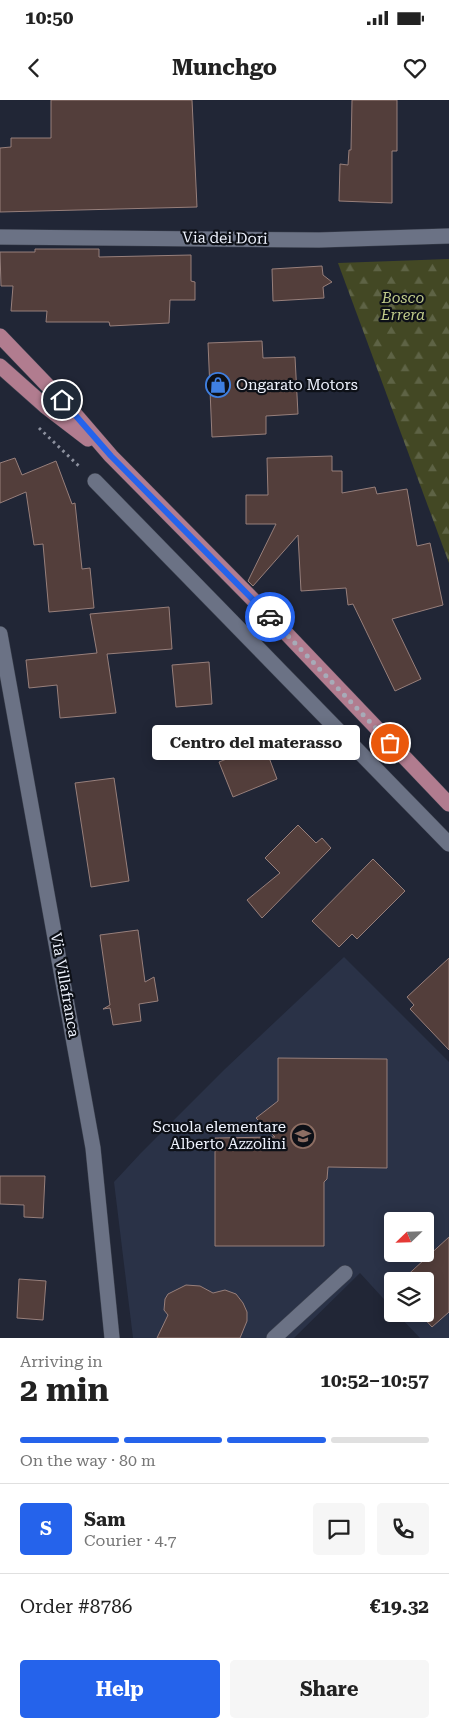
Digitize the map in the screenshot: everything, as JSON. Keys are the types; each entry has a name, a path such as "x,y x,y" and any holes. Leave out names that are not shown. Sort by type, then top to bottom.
{"main road":[{"path":"0,336 73,412 111,456 284,630 449,804"},
{"path":"0,366 45,406 111,456"}],"street":[{"name":"Via dei Dori","path":"0,237 319,240 449,236"},
{"path":"95,481 449,844"},
{"name":"Via Villafranca","path":"0,634 94,1148 112,1338"},
{"path":"274,1338 345,1273"}],"shaded area":[{"name":"Scuola elementare Alberto Azzolini","path":"344,957 449,1062 449,1338 420,1338 405,1322 434,1322 434,1272 384,1272 384,1299 360,1273 294,1338 133,1338 114,1182 225,1069"}],"green space":[{"name":"Bosco Errera","path":"449,259 449,563 338,263"}],"building":[{"path":"51,100 192,100 197,207 0,212 0,148 11,147 11,138 51,138"},
{"path":"352,100 397,100 397,151 392,151 392,203 339,201 340,164 348,165 349,150 351,150"},
{"path":"35,249 99,249 99,257 191,255 191,281 195,282 195,300 170,300 169,323 110,326 109,322 46,322 47,311 11,311 13,286 1,286 0,252 35,252"},
{"path":"322,266 323,275 332,282 323,287 324,298 273,301 272,269"},
{"path":"262,341 263,358 295,357 298,414 266,416 266,434 212,437 208,343"},
{"path":"332,456 332,471 342,471 342,493 375,487 377,494 407,489 417,546 430,543 443,605 392,619 421,679 395,691 353,604 348,605 346,588 301,591 298,535 253,586 248,581 276,524 246,524 246,495 268,495 267,458"},
{"path":"15,458 22,475 56,461 72,504 75,503 82,569 90,568 94,608 49,612 43,544 34,545 26,492 0,503 0,463"},
{"path":"169,607 172,649 107,654 116,713 60,718 57,685 29,688 26,660 97,653 90,614"},
{"path":"209,662 212,704 176,707 172,665"},
{"path":"264,744 277,779 233,797 219,762"},
{"path":"114,778 129,881 91,887 75,783"},
{"path":"298,825 316,843 322,838 331,848 262,918 247,900 280,873 265,858"},
{"path":"373,859 405,891 357,939 352,934 339,947 312,921"},
{"path":"138,930 145,982 154,977 158,1001 139,1004 141,1021 113,1025 110,1008 103,1009 110,1005 100,935"},
{"path":"449,958 449,1050 410,1009 414,1005 407,997"},
{"path":"278,1058 387,1059 387,1168 328,1167 327,1179 324,1182 324,1246 215,1246 215,1138 275,1137 256,1118 278,1101"},
{"path":"0,1176 45,1176 43,1218 24,1217 24,1205 0,1204"},
{"path":"449,1237 449,1312 432,1327 427,1322 434,1322 434,1272 411,1272 422,1262 434,1262 434,1251"},
{"path":"19,1279 46,1281 43,1320 17,1318"},
{"path":"186,1285 200,1286 213,1293 225,1290 236,1294 247,1312 247,1321 240,1338 157,1338 168,1315 164,1310 165,1299 168,1294"}],"way so far":[{"path":"270,617 390,743"}],"place":[{"name":"Ongarato Motors","path":"218,385"},
{"name":"Centro del materasso","path":"390,743"},
{"name":"Scuola elementare Alberto Azzolini","path":"303,1136"}],"route":[{"path":"62,400 111,456 270,617"}]}
